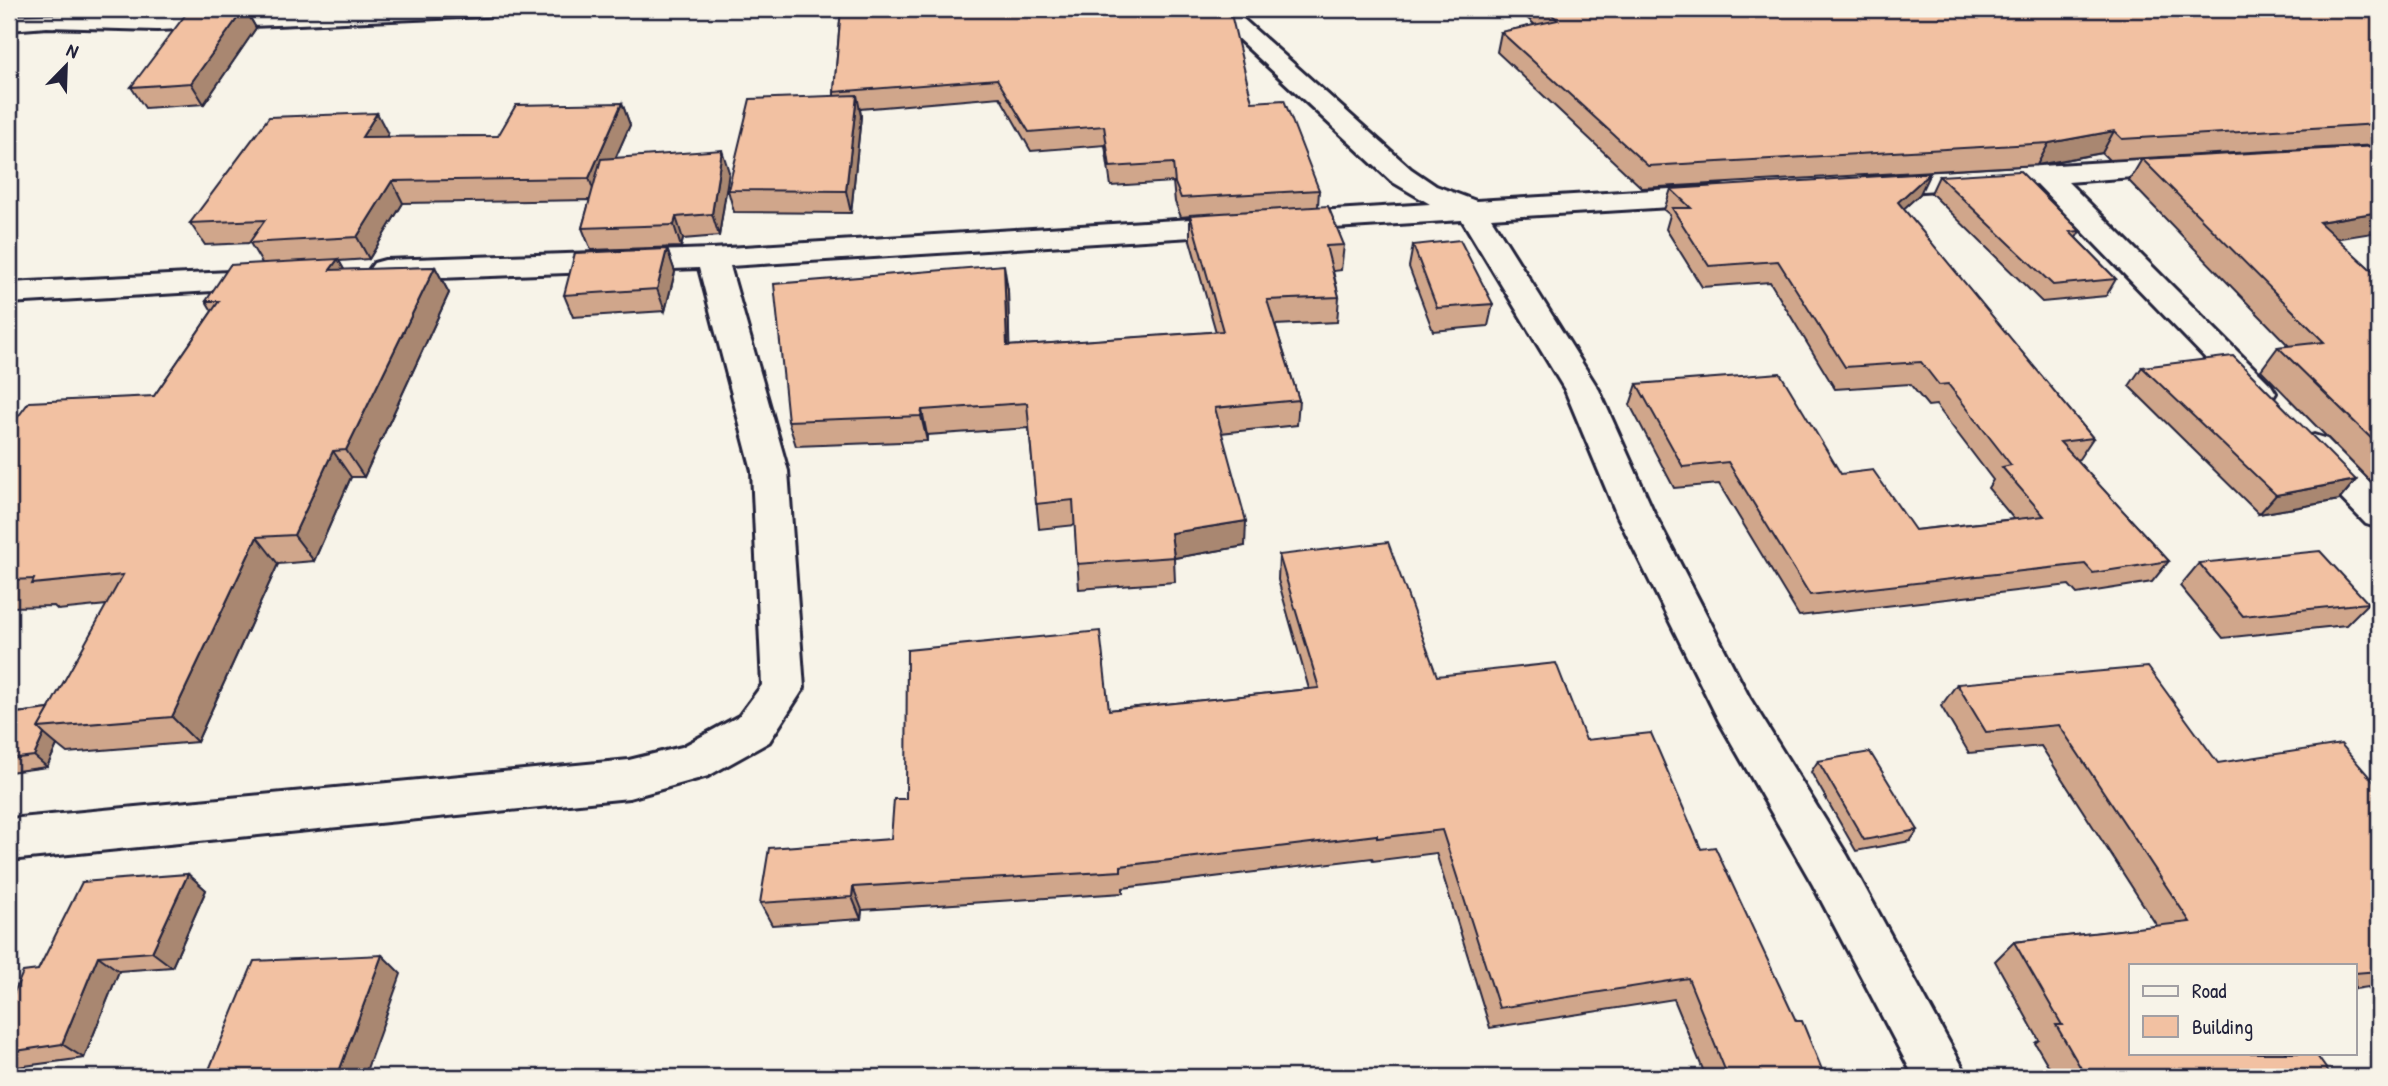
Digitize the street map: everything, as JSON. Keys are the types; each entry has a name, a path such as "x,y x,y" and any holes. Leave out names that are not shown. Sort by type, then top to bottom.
{"street":[{"path":"9,23 47,20 158,22 485,9"},
{"path":"1218,9 1401,175 1426,191 1471,210 1582,390 1636,515 1734,709 1830,870 1942,1077"},
{"path":"1840,187 2220,164"},
{"path":"2044,175 2379,514"},
{"path":"356,272 712,258 1744,193"},
{"path":"9,840 629,779 692,763 754,729 783,688 770,471 712,258"},
{"path":"9,293 292,278"}],"building":[{"path":"244,9 191,83 131,87 189,10"},
{"path":"841,9 1222,9 1232,18 1252,102 1284,100 1319,190 1181,198 1175,183 1173,163 1110,167 1104,126 1029,132 997,79 834,92"},
{"path":"1545,9 2379,9 2379,124 2122,139 2114,131 2049,143 1648,166 1501,32 1558,20"},
{"path":"857,95 846,191 728,190 750,99"},
{"path":"622,103 589,178 392,181 357,237 249,243 265,220 190,223 269,117 377,113 362,137 498,136 516,105"},
{"path":"2379,146 2379,212 2319,222 2379,277 2379,446 2278,347 2324,342 2142,159"},
{"path":"722,150 712,214 676,217 674,225 582,228 601,159"},
{"path":"2020,171 2080,231 2070,232 2116,279 2053,285 1939,176"},
{"path":"1930,173 1898,202 2093,438 2060,442 2169,561 2093,573 2085,564 1810,595 1728,462 1683,467 1637,384 1780,373 1841,474 1873,470 1915,530 2044,516 2002,467 2011,465 1948,384 1939,385 1921,362 1845,367 1778,261 1709,266 1672,208 1691,208 1671,189"},
{"path":"1328,206 1344,245 1326,246 1339,297 1267,300 1299,400 1215,408 1246,521 1171,533 1174,557 1077,564 1073,500 1036,504 1027,403 922,410 921,416 788,421 774,284 1004,265 1007,346 1223,331 1190,215"},
{"path":"1460,240 1493,304 1437,308 1413,245"},
{"path":"667,249 657,289 564,295 575,253"},
{"path":"338,259 330,270 435,267 346,450 333,451 294,535 257,537 172,717 38,728 123,575 32,584 34,579 9,580 9,429 29,402 154,396 219,301 206,301 230,265"},
{"path":"2233,356 2356,480 2276,495 2142,367"},
{"path":"1388,542 1437,676 1556,663 1586,740 1651,733 1701,849 1715,847 1796,1021 1802,1021 1825,1077 1728,1077 1688,978 1499,1008 1442,830 1377,838 1377,835 1121,866 1121,871 853,887 852,897 760,903 769,848 891,839 894,799 906,799 907,650 1100,631 1109,710 1319,688 1279,555"},
{"path":"2320,551 2368,603 2243,616 2199,563"},
{"path":"2148,667 2218,763 2341,744 2379,788 2379,971 2356,973 2356,964 2129,964 2129,1054 2316,1054 2332,1077 2086,1077 2056,1025 2062,1025 2014,942 2190,922 2059,725 1986,732 1957,684"},
{"path":"49,709 38,728 44,734 34,756 9,759 9,714"},
{"path":"1870,752 1918,830 1864,840 1818,761"},
{"path":"188,874 152,952 98,956 62,1044 9,1052 9,1004 23,972 38,970 82,882"},
{"path":"382,955 337,1077 206,1077 254,961"}]}
